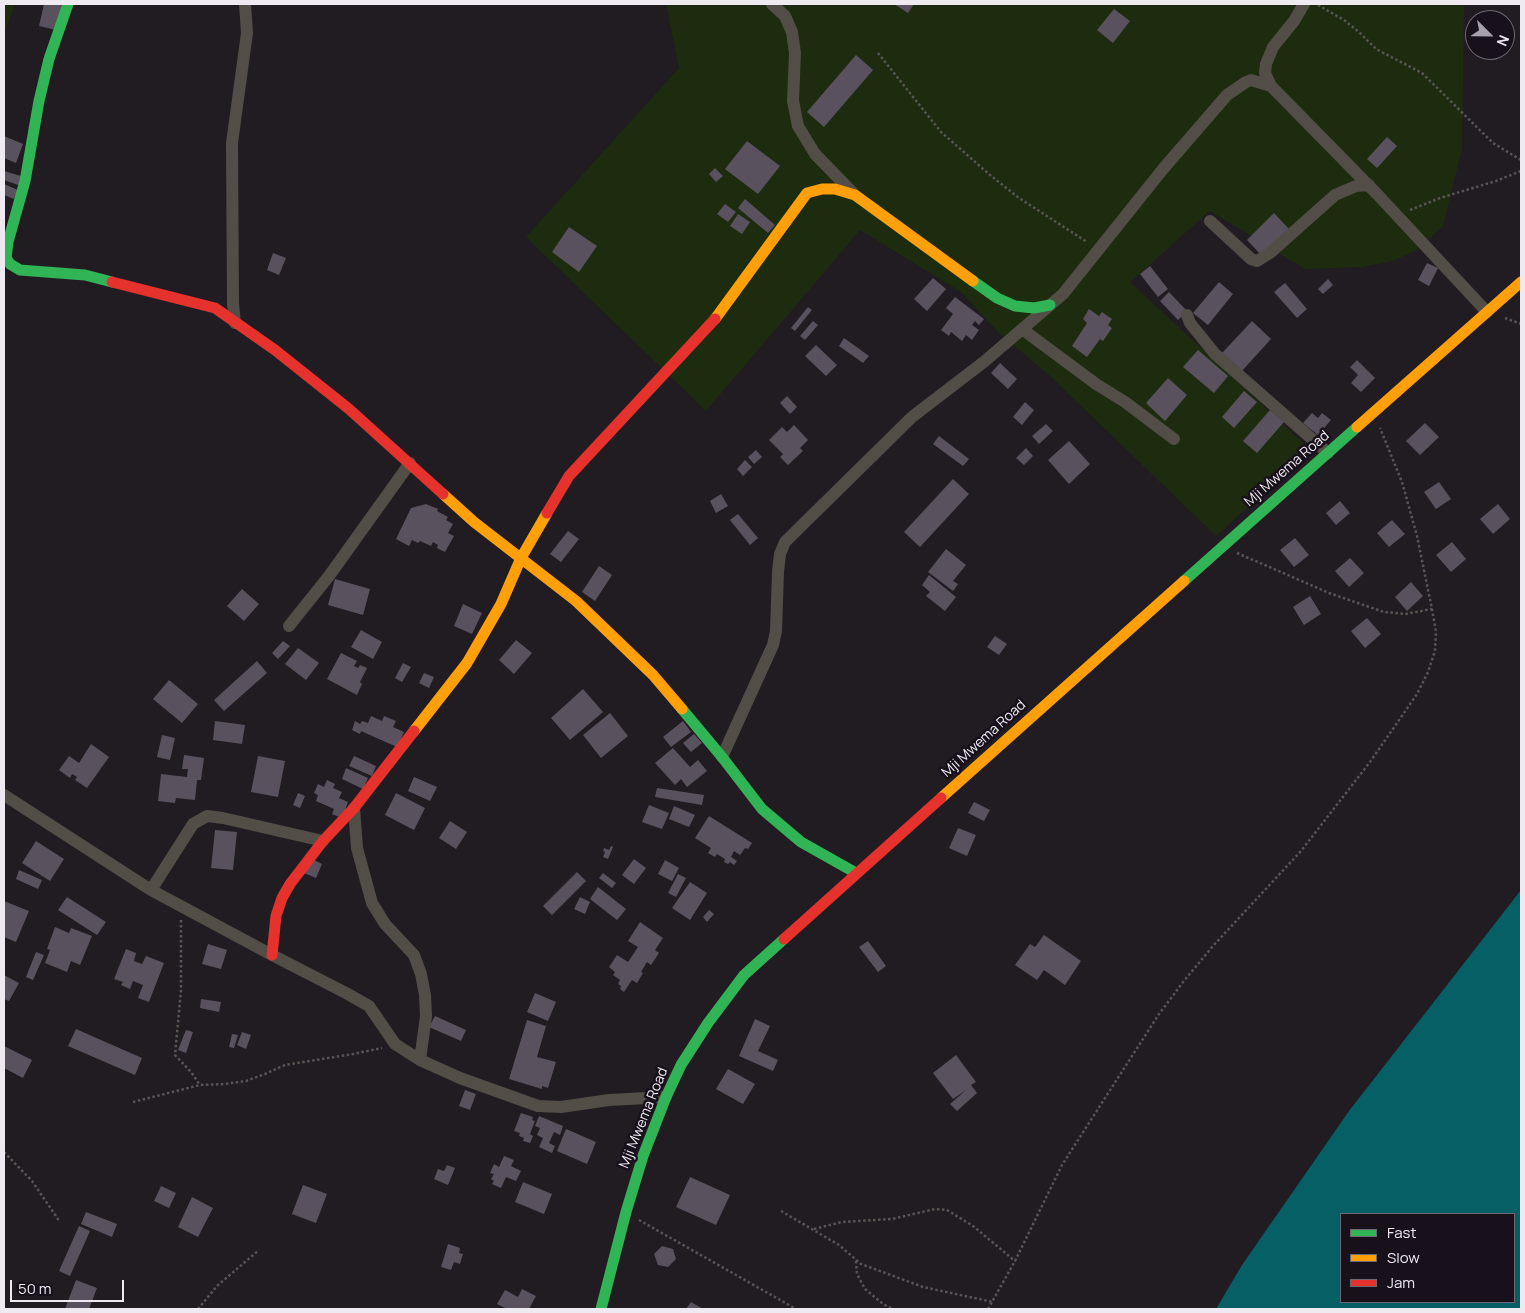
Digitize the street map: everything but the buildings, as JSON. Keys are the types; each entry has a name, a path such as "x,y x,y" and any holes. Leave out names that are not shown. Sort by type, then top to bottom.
{"street":[{"path":"68,4 48,59 25,181 8,242 6,258 10,264 20,270 84,275 215,308 275,350 348,409 474,522 576,601 653,675 722,756 762,809 783,828 801,842 856,873"},
{"path":"235,323 233,304 232,144 247,33 245,4"},
{"path":"772,4 785,16 792,32 795,53 793,101 798,126 815,154 855,195 997,298 1015,306 1034,308 1050,305"},
{"path":"1304,4 1294,21 1273,47 1266,64 1265,73 1271,86 1369,185 1487,312"},
{"path":"722,756 773,645 776,632 780,554 785,542 912,417 985,361 1063,294 1163,169 1227,95 1251,80 1271,86"},
{"path":"1210,221 1251,259 1257,261 1270,253 1334,195 1356,186 1369,185"},
{"path":"272,955 276,916 282,898 290,884 323,842 354,808 467,663 501,604 521,558 569,476 710,326 791,213 808,193 828,189 855,195"},
{"name":"Mji Mwema Road","path":"601,1309 626,1212 643,1156 666,1097 681,1065 708,1023 744,975 856,873 1521,282"},
{"path":"1187,315 1190,322 1215,354 1328,453"},
{"path":"1022,329 1174,439"},
{"path":"289,626 329,576 410,464"},
{"path":"4,795 151,890 369,1006 395,1044 420,1060 506,1096 538,1106 561,1107 609,1100 666,1097"},
{"path":"354,808 357,848 372,903 385,924 414,955 421,974 426,1016 420,1060"},
{"path":"151,890 193,824 208,816 323,842"}],"path":[{"path":"1316,4 1344,20 1376,49 1422,73 1493,143 1521,160"},
{"path":"878,54 941,132 1019,198 1099,249"},
{"path":"1397,215 1440,198 1496,181 1521,171"},
{"path":"988,1309 1015,1261 1062,1165 1159,1014 1213,946 1301,850 1370,762 1417,694 1435,652 1436,632 1417,536 1402,482 1373,413"},
{"path":"1222,547 1329,593 1384,612 1405,614 1432,609"},
{"path":"181,906 181,990 175,1055 200,1085"},
{"path":"133,1102 200,1085 246,1081 285,1064 354,1054 395,1044"},
{"path":"4,1152 32,1181 60,1222"},
{"path":"814,1229 842,1222 892,1220 935,1209 947,1210 973,1226 1015,1261"},
{"path":"781,1210 839,1245 861,1264 922,1287 993,1302"},
{"path":"626,1212 796,1309"},
{"path":"198,1309 216,1286 259,1250"},
{"path":"856,1260 857,1274 865,1289 883,1304 893,1309"}],"green space":[{"path":"4,4 15,4 4,33"},
{"path":"666,4 1464,4 1462,149 1443,226 1417,250 1393,261 1362,267 1305,269 1210,211 1130,282 1311,450 1216,536 1048,374 1000,334 961,292 860,230 706,411 526,237 679,68"}],"water":[{"path":"1521,890 1521,1309 1216,1309 1242,1265 1349,1111"}],"traffic: fast":[{"path":"68,4 49,59 39,101 25,181 8,242 6,258 10,264 20,270 85,275 112,282"},
{"path":"973,281 997,298 1015,306 1034,308 1050,305"},
{"path":"1184,581 1357,427"},
{"path":"682,709 762,809 801,842 856,873"},
{"path":"601,1309 626,1212 643,1156 666,1097 681,1065 708,1023 744,975 784,939"}],"traffic: slow":[{"path":"715,319 807,193 822,189 835,189 855,195 973,281"},
{"path":"1357,427 1521,282"},
{"path":"443,494 474,522 576,601 653,675 682,709"},
{"path":"414,731 467,663 501,604 521,558 547,513"},
{"path":"941,798 1184,581"}],"traffic: jam":[{"path":"112,282 215,308 275,350 349,409 443,494"},
{"path":"547,513 569,476 715,319"},
{"path":"272,955 276,916 282,898 290,884 323,841 354,808 414,731"},
{"path":"784,939 941,798"}]}
